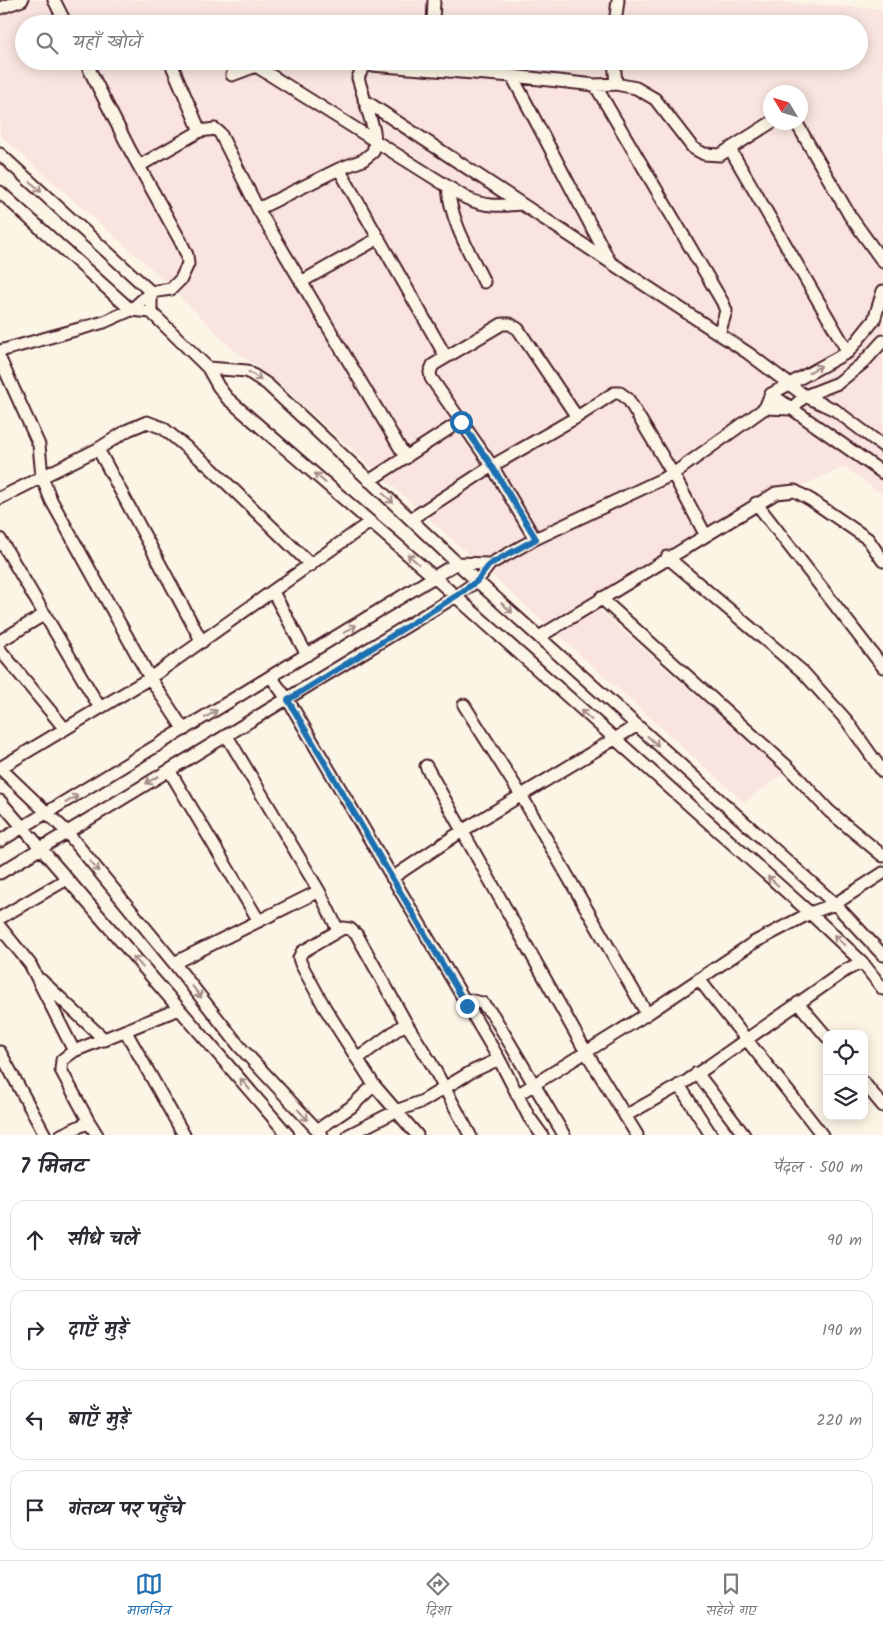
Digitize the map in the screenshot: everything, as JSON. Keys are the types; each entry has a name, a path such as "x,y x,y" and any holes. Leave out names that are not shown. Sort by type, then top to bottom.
{"street":[{"path":"0,8 22,0"},
{"path":"54,0 62,15"},
{"path":"433,15 434,0"},
{"path":"616,15 618,0"},
{"path":"0,352 104,322 131,310 151,292 171,289 181,279 188,264 187,255 91,70"},
{"path":"174,70 200,130"},
{"path":"232,75 245,70"},
{"path":"262,70 448,187 481,204 494,206 521,204"},
{"path":"258,210 363,160 373,152 375,140 358,78 362,70"},
{"path":"465,70 595,85 616,84 636,88 655,99 696,151 720,155 763,128"},
{"path":"615,70 616,84"},
{"path":"512,76 611,263"},
{"path":"595,85 723,303 726,311 719,334"},
{"path":"364,100 719,334 805,396 835,410 883,446"},
{"path":"139,166 200,130 215,129 220,134 258,210 406,458"},
{"path":"801,130 850,216 883,262"},
{"path":"730,149 848,352"},
{"path":"0,154 151,292 151,312"},
{"path":"339,170 446,357"},
{"path":"448,187 452,212 458,228 484,282"},
{"path":"0,192 131,310 151,312 208,368 227,398 456,596 612,739 810,913 862,962 883,989"},
{"path":"301,282 378,238"},
{"path":"0,873 41,849 66,831 288,700 456,596 477,581 490,564 536,539 673,474 765,408 771,394 788,383 848,352 874,320 883,291"},
{"path":"536,539 492,466 431,378 430,372 433,365 446,357 502,324 510,324 518,329 577,417"},
{"path":"765,408 791,409 805,396 838,383 881,348"},
{"path":"0,359 39,445 42,477 51,500 150,678 184,730"},
{"path":"208,368 247,371 267,384 457,563 835,904 883,955"},
{"path":"410,519 492,466 577,417 614,393 620,393 628,399 673,474 705,534"},
{"path":"771,394 883,474"},
{"path":"1,497 98,449 138,425 147,422 164,428 210,467 311,565"},
{"path":"369,480 461,422"},
{"path":"98,449 202,642"},
{"path":"539,637 667,557 756,503 776,493 795,491 868,539 883,562"},
{"path":"756,503 883,667"},
{"path":"370,522 150,678 0,768 66,831 240,1047 320,1132 351,1108 374,1085"},
{"path":"0,539 100,708"},
{"path":"667,557 803,672 847,721 883,772"},
{"path":"0,841 457,563 490,564"},
{"path":"273,592 307,655"},
{"path":"601,598 789,768 829,811 883,856"},
{"path":"0,642 45,614"},
{"path":"0,650 65,729"},
{"path":"271,677 288,700 542,1135"},
{"path":"464,705 520,795 647,1014"},
{"path":"392,878 462,831 636,726"},
{"path":"227,736 318,891 338,930"},
{"path":"426,766 586,1052 637,1135"},
{"path":"169,770 258,921"},
{"path":"0,801 288,1135"},
{"path":"517,1095 647,1014 753,943 810,913 835,904 883,873"},
{"path":"0,918 67,879"},
{"path":"174,963 318,891"},
{"path":"0,927 30,964 74,1051"},
{"path":"417,1135 374,1085 325,1008 299,958 307,947 346,927 357,935 470,1135"},
{"path":"625,1116 679,1085 846,970 862,962"},
{"path":"36,975 105,1040"},
{"path":"699,979 745,1040 791,1093 822,1135"},
{"path":"463,999 473,1000 487,1008 535,1083 564,1135"},
{"path":"798,1003 823,1032"},
{"path":"97,1135 61,1070 62,1060 74,1051 126,1032 179,1009"},
{"path":"357,1059 406,1023"},
{"path":"126,1032 184,1135"},
{"path":"0,1052 45,1135"},
{"path":"349,1135 396,1111 445,1090 471,1072 498,1059"},
{"path":"697,1073 744,1135"},
{"path":"679,1085 711,1135"},
{"path":"868,1087 883,1106"},
{"path":"60,1135 89,1122"}],"shaded area":[{"path":"0,0 743,0 883,9 883,495 845,467 804,485 600,610 784,774 744,802 275,380 235,351 155,272 0,135"}],"route":[{"path":"461,422 492,466 536,539 490,564 477,581 456,596 288,700 467,1006"}]}
